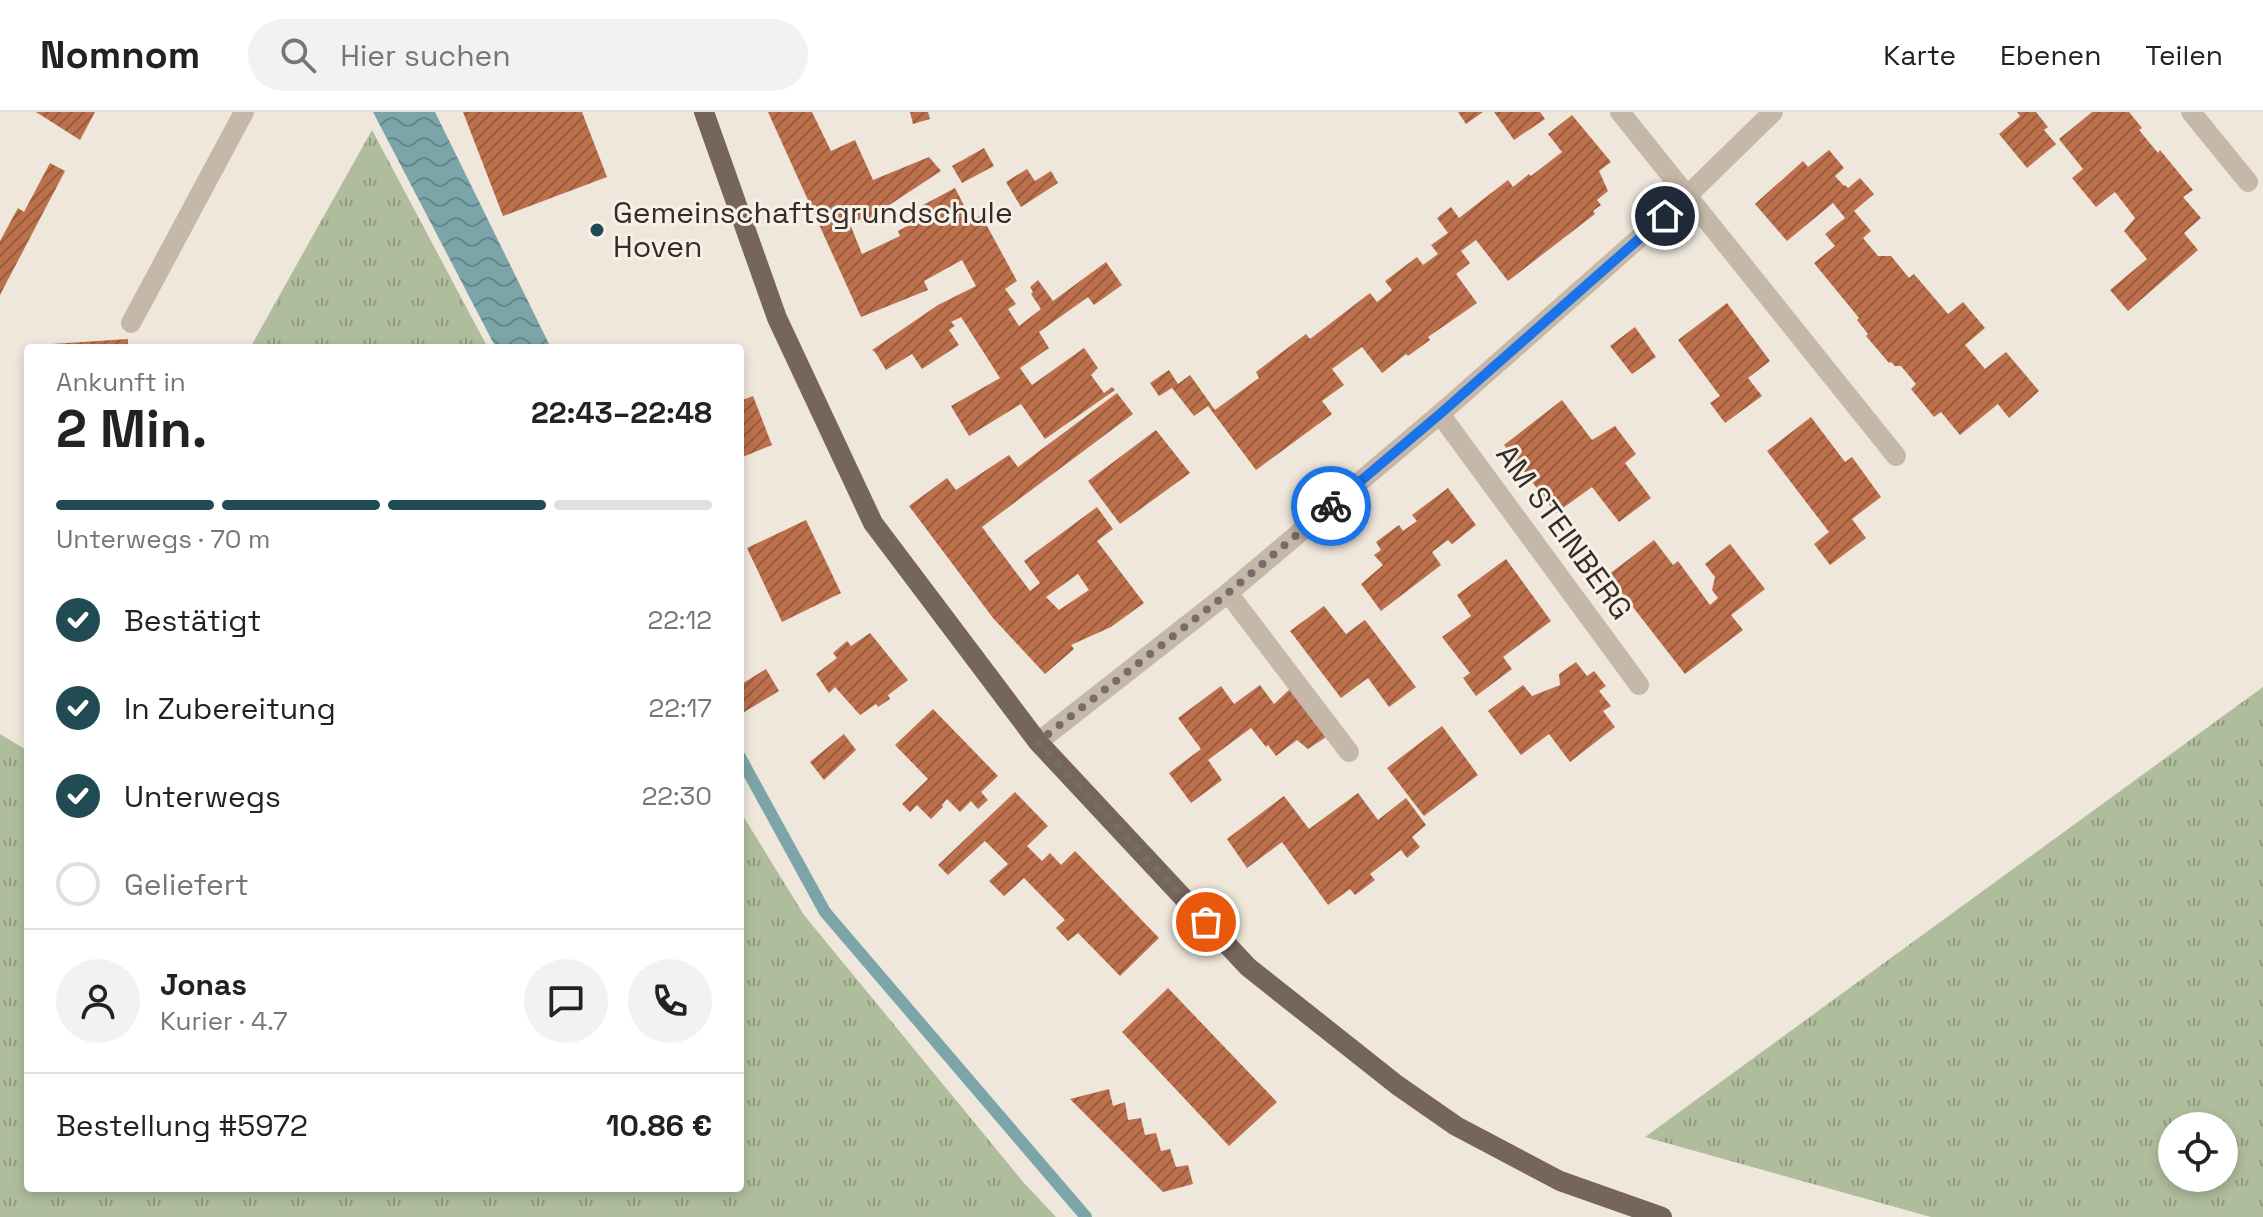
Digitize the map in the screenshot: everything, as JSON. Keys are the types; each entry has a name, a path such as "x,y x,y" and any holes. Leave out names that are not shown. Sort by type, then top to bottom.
{"main road":[{"path":"704,112 777,318 873,523 1038,742 1248,967 1397,1085 1456,1126 1560,1181 1662,1217"}],"street":[{"path":"131,323 244,112"},
{"path":"1620,112 1896,456"},
{"path":"1038,742 1228,593 1440,414 1688,195 1773,112"},
{"path":"2191,112 2248,182"},
{"name":"AM STEINBERG","path":"1440,414 1639,685"},
{"path":"1228,593 1349,752"}],"green space":[{"path":"372,130 486,344 252,344"},
{"path":"2263,687 2263,1217 1931,1217 1645,1137"},
{"path":"0,734 24,749 24,1192 744,1192 744,818 804,915 1024,1183 1056,1217 0,1217"}],"water":[{"path":"373,112 435,112 549,344 494,344"}],"building":[{"path":"36,112 95,112 80,140"},
{"path":"463,112 582,112 607,177 503,216"},
{"path":"768,112 812,112 831,151 855,140 873,180 929,157 941,171 862,223 861,219 850,224 862,254 900,236 898,231 917,221 912,211 955,188 972,221 981,215 1017,281 1005,289 1016,304 1008,309 1019,326 1041,309 1030,287 1038,280 1053,301 1106,262 1122,285 1094,305 1088,297 1039,332 1049,348 1020,368 1032,385 1084,348 1098,368 1091,375 1104,393 1112,387 1115,390 1045,439 1021,404 969,436 951,406 1000,378 961,317 951,322 955,326 949,330 959,345 922,369 912,354 886,370 872,350 938,305 976,286 962,260 924,281 928,290 861,317"},
{"path":"910,112 928,112 930,119 913,124"},
{"path":"1458,112 1483,112 1466,124"},
{"path":"1494,112 1540,112 1545,119 1514,140"},
{"path":"2017,112 2036,112 2048,127 2044,130 2056,144 2027,168 1999,134 2020,116"},
{"path":"2092,112 2129,112 2142,128 2139,130 2193,190 2183,197 2201,218 2184,233 2198,250 2128,311 2110,290 2147,259 2124,231 2135,218 2115,192 2096,207 2072,178 2083,169 2059,139"},
{"path":"1572,115 1611,162 1599,171 1608,191 1597,200 1601,205 1593,211 1595,214 1508,281 1476,240 1461,251 1470,263 1456,274 1477,303 1382,373 1362,347 1332,369 1344,385 1322,401 1332,414 1256,470 1208,406 1194,416 1172,388 1159,396 1150,383 1169,370 1178,384 1190,375 1215,410 1259,378 1256,372 1306,334 1310,339 1370,293 1377,302 1392,290 1385,281 1417,257 1423,265 1438,254 1431,245 1448,233 1437,218 1451,207 1459,218 1508,180 1513,187 1562,152 1548,134"},
{"path":"984,148 994,166 962,183 952,166"},
{"path":"1829,150 1844,168 1835,176 1844,186 1848,188 1860,178 1874,194 1854,211 1871,231 1863,238 1878,256 1891,256 1909,278 1914,274 1948,314 1963,302 1985,328 1965,345 1985,369 2006,352 2039,391 2009,418 1998,404 1960,435 1941,412 1934,417 1911,389 1916,384 1901,366 1889,363 1866,336 1868,334 1857,320 1859,318 1814,263 1835,246 1825,234 1845,218 1833,203 1787,241 1755,204 1803,161 1808,167"},
{"path":"50,163 65,171 0,295 0,241 18,208 24,212"},
{"path":"1027,169 1035,181 1051,171 1058,183 1021,207 1006,182"},
{"path":"1727,303 1770,361 1748,378 1762,396 1725,423 1710,403 1720,396 1678,340"},
{"path":"1635,327 1656,357 1632,374 1610,346"},
{"path":"128,339 128,344 52,344"},
{"path":"1117,393 1133,414 982,527 1030,591 1040,583 1024,561 1097,507 1113,529 1097,541 1144,603 1111,627 1071,645 1074,649 1045,674 993,618 909,506 947,478 956,490 1009,455 1018,467","holes":["1078,574 1089,590 1059,610 1046,597"]},
{"path":"753,396 772,445 744,456 744,399"},
{"path":"1562,400 1592,440 1615,426 1636,454 1625,463 1651,498 1619,522 1592,487 1556,513 1504,445"},
{"path":"1811,417 1845,462 1852,457 1881,497 1852,519 1866,538 1830,565 1814,544 1829,532 1767,451"},
{"path":"1156,430 1190,473 1120,524 1088,481"},
{"path":"1448,488 1476,525 1452,544 1448,540 1432,552 1441,565 1381,611 1361,584 1383,565 1374,555 1381,550 1376,542 1399,525 1403,531 1417,521 1412,515"},
{"path":"806,520 841,593 782,622 747,548"},
{"path":"1654,540 1673,565 1678,561 1710,605 1718,598 1712,590 1715,577 1705,564 1730,544 1765,589 1731,615 1743,630 1685,674 1608,575"},
{"path":"1506,559 1551,621 1503,657 1512,669 1476,696 1463,678 1470,673 1442,637 1471,616 1457,595"},
{"path":"1324,606 1346,634 1365,620 1416,687 1389,707 1368,678 1341,698 1290,631"},
{"path":"870,633 908,680 888,695 890,699 860,715 835,687 829,693 816,674 837,658 833,653 847,641 851,646"},
{"path":"1576,662 1587,676 1594,671 1606,686 1599,691 1611,706 1603,711 1615,727 1570,762 1549,734 1521,755 1488,711 1523,685 1532,696 1560,685 1559,674"},
{"path":"766,669 779,691 744,712 744,683"},
{"path":"1260,685 1274,704 1290,689 1326,737 1308,749 1297,740 1276,756 1251,728 1208,760 1222,780 1191,803 1169,773 1201,749 1178,718 1221,686 1234,704"},
{"path":"933,709 998,776 981,792 988,800 978,809 971,801 960,812 947,799 931,819 917,805 910,812 902,804 928,779 895,745"},
{"path":"1442,726 1478,775 1424,816 1387,768"},
{"path":"844,734 856,750 824,780 810,762"},
{"path":"1015,792 1048,826 1027,846 1042,861 1050,853 1061,865 1075,851 1159,938 1120,976 1078,933 1068,941 1056,928 1065,920 1024,878 1004,896 989,881 1008,864 985,841 948,875 938,865"},
{"path":"1358,793 1378,820 1406,798 1426,825 1412,837 1420,847 1407,858 1401,850 1370,874 1375,880 1355,895 1350,889 1328,905 1282,842 1247,868 1227,839 1284,796 1309,829"},
{"path":"1168,988 1277,1102 1229,1146 1122,1032"},
{"path":"1109,1089 1113,1106 1125,1102 1128,1120 1141,1118 1145,1135 1156,1133 1161,1151 1170,1149 1176,1167 1188,1165 1193,1184 1163,1192 1070,1099"}],"waterway":[{"path":"744,764 825,912 1086,1217"}],"way so far":[{"path":"1206,922 1038,742 1228,593 1331,506"}],"place":[{"name":"Gemeinschaftsgrundschule Hoven","path":"597,230"}],"route":[{"path":"1331,506 1665,216"}]}
